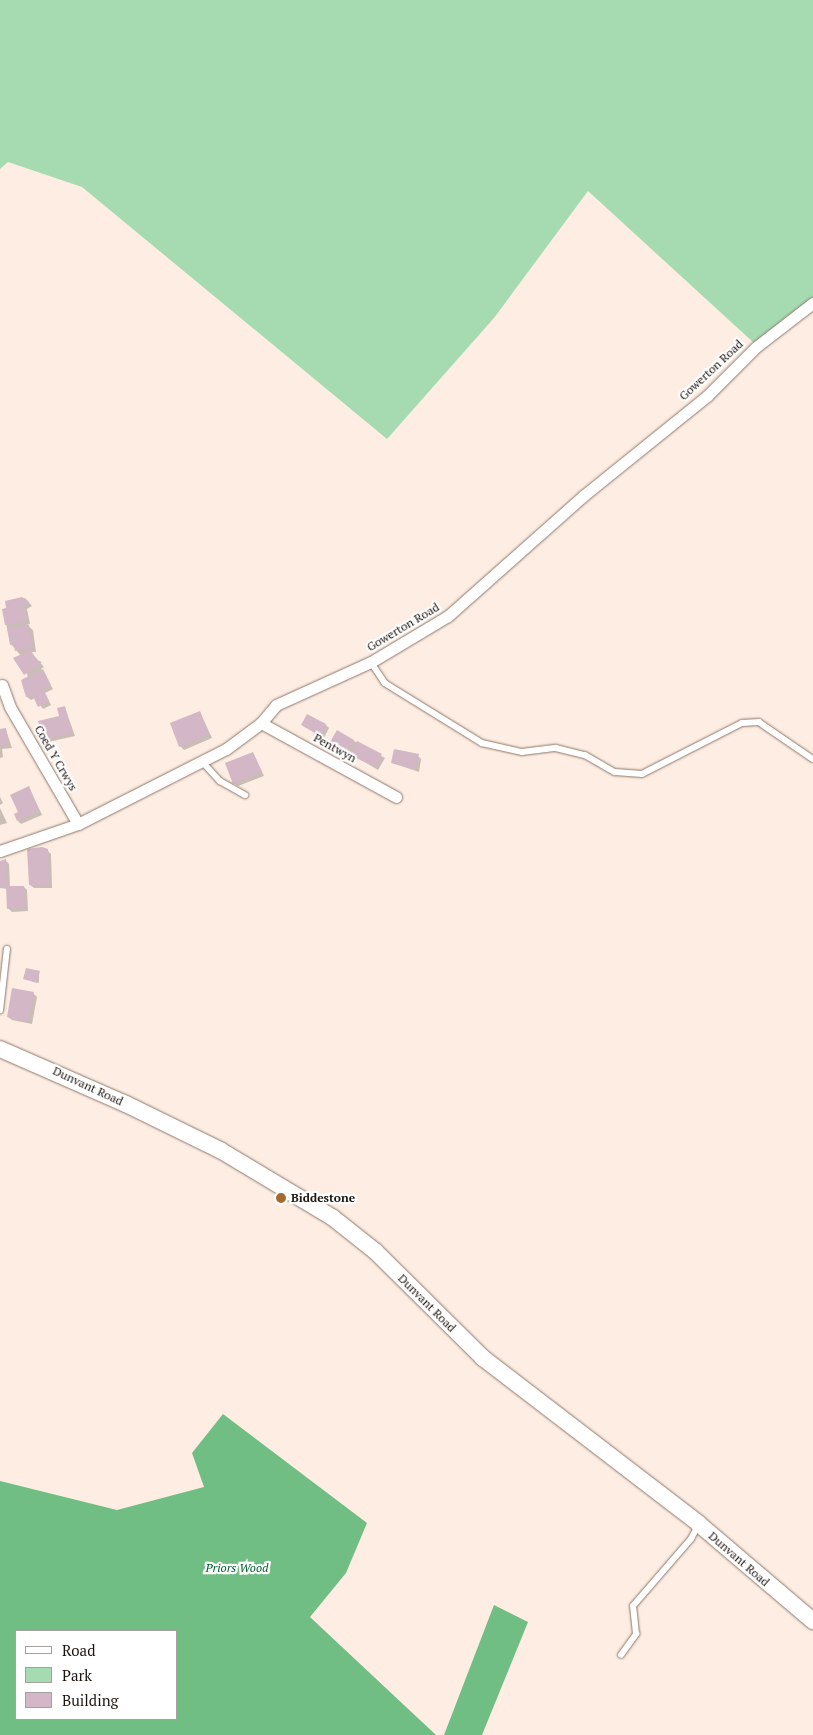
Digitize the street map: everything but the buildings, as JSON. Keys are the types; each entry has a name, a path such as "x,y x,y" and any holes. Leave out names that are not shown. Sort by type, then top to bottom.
{"street":[{"name":"Gowerton Road","path":"0,850 78,824 226,749 260,723 276,705 371,662 448,616 583,496 706,396 756,347 813,303"},
{"name":"Coed Y Crwys","path":"2,685 5,709 78,824"},
{"name":"Pentwyn","path":"260,723 396,797"},
{"name":"Dunvant Road","path":"0,1049 117,1100 220,1150 332,1217 376,1252 483,1358 699,1524 813,1621"}],"lane":[{"path":"371,662 384,683 482,743 522,752 556,748 585,755 615,772 642,774 742,723 759,722 813,759"},
{"path":"202,761 220,781 245,795"},
{"path":"0,1011 7,949"},
{"path":"621,1655 636,1634 633,1606 687,1544 699,1524"}],"green space":[{"path":"0,0 813,0 813,297 754,343 588,191 494,318 387,439 82,187 8,162 0,169"},
{"name":"Priors Wood","path":"223,1414 367,1523 346,1573 310,1617 436,1735 0,1735 0,1481 117,1510 204,1487 192,1453"},
{"path":"494,1605 528,1622 482,1735 444,1735"}],"place":[{"name":"Biddestone","path":"281,1198"}]}
